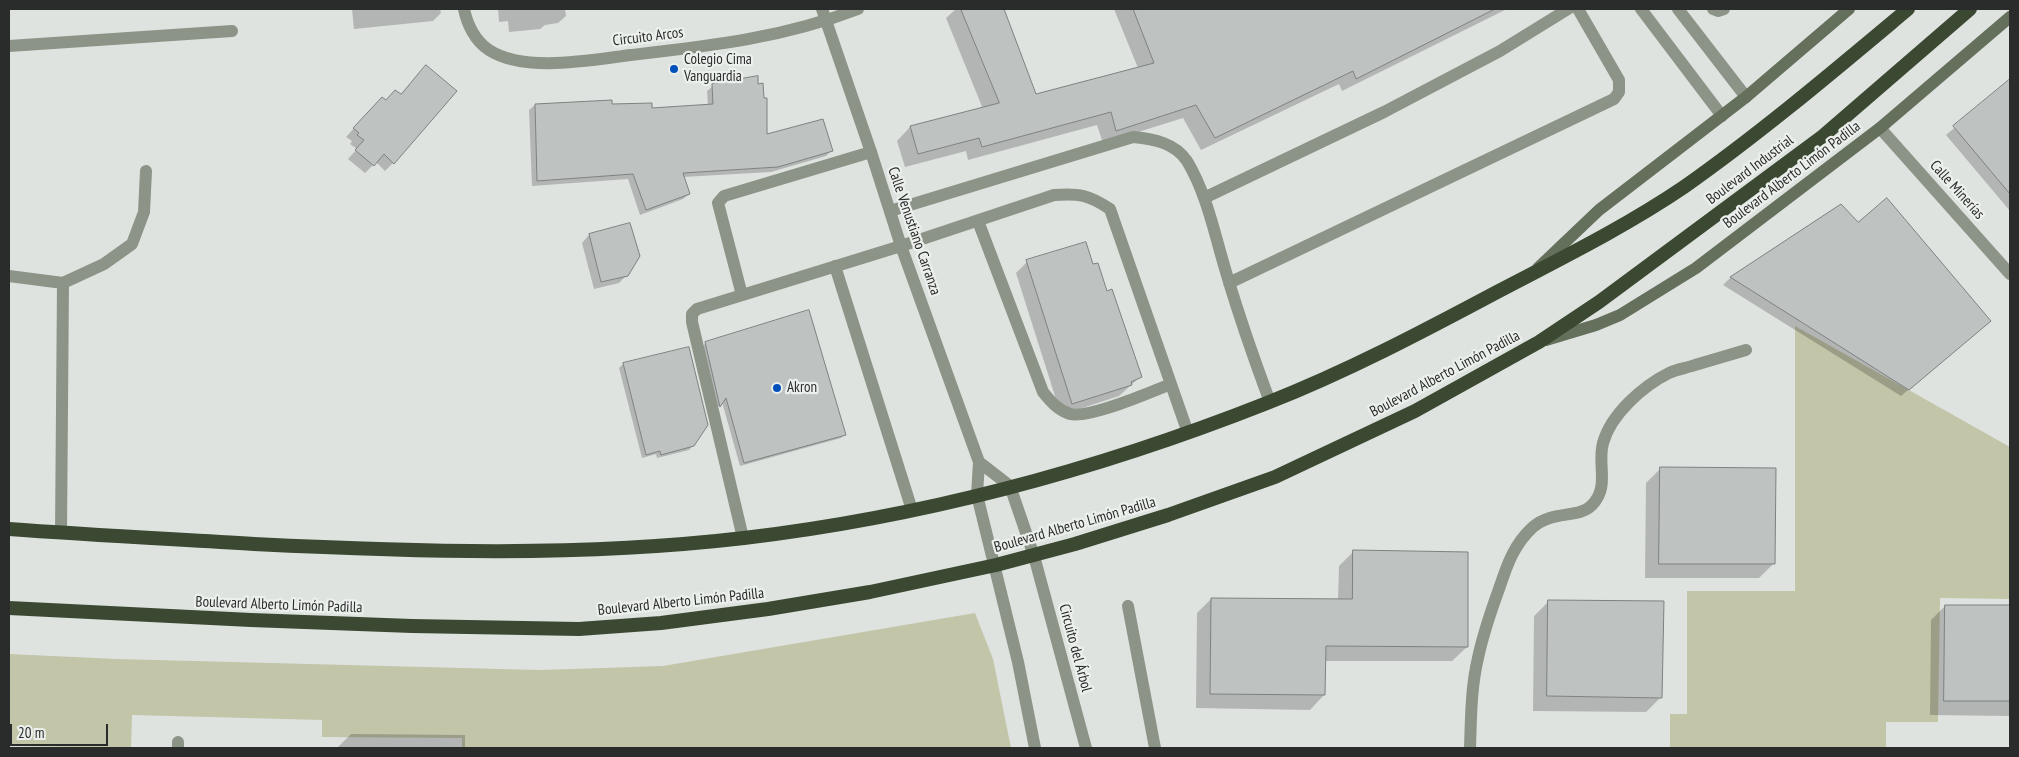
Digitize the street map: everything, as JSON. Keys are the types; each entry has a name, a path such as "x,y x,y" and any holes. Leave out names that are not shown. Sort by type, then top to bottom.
{"highway":[{"name":"Boulevard Industrial","path":"1534,273 1618,229 1682,188 1740,146 1814,88 1908,9"},
{"name":"Boulevard Industrial","path":"1538,342 1598,302 1823,136 1970,9"},
{"path":"9,529 331,548 503,553 661,545 743,538 912,510 977,495 1141,449 1270,402 1393,346 1534,273"},
{"name":"Boulevard Alberto Limón Padilla","path":"9,608 261,621 578,629 661,624 870,592 1034,556 1168,515 1275,477 1415,411 1538,342"}],"main road":[{"path":"1534,273 1598,210 1746,97 1849,9"},
{"name":"Boulevard Alberto Limón Padilla","path":"1538,342 1596,325 1620,315 1696,268 1880,128 2010,17"}],"street":[{"name":"Circuito Arcos","path":"464,9 471,32 488,50 514,60 561,64 728,44 826,21 858,9"},
{"name":"Calle Venustiano Carranza","path":"822,9 901,246 979,462 977,495 996,565"},
{"path":"1204,198 1384,112 1500,51 1568,9"},
{"path":"1229,283 1614,99 1619,92 1619,80 1578,9"},
{"path":"1641,9 1722,116"},
{"path":"1678,9 1746,97"},
{"path":"1713,9 1718,11 1724,9"},
{"path":"9,46 232,31"},
{"name":"Calle Minerías","path":"1880,128 2010,274"},
{"path":"890,211 1134,137 1154,139 1173,148 1186,160 1204,198 1229,283 1270,402"},
{"path":"742,295 718,203 724,196 871,152"},
{"path":"9,276 63,283 104,264 132,244 144,212 146,171"},
{"path":"743,538 692,322 692,314 697,309 901,246 1054,194 1076,193 1093,198 1110,209 1188,432"},
{"path":"978,221 1043,392 1053,405 1071,414 1088,414 1171,384"},
{"path":"835,266 912,510"},
{"path":"61,533 63,283"},
{"path":"1470,748 1471,712 1478,658 1493,606 1511,555 1526,534 1539,522 1551,516 1579,513 1592,506 1600,494 1603,481 1603,444 1615,419 1633,397 1670,373 1746,350"},
{"path":"979,462 1010,486 1034,556"},
{"name":"Circuito del Árbol","path":"1034,556 1086,748"},
{"path":"996,565 1035,748"},
{"path":"1128,606 1155,748"}],"green space":[{"path":"1795,326 2010,447 2010,599 1940,598 1938,722 1886,722 1886,748 1670,748 1670,714 1687,714 1687,591 1795,591"},
{"path":"975,613 993,659 1011,748 462,748 462,738 322,737 322,720 132,715 131,748 9,746 9,654 117,659 540,670 663,666"}],"building":[{"path":"961,9 1004,9 1036,94 1154,63 1133,9 1495,9 1356,79 1353,71 1215,138 1196,105 1116,131 1111,112 982,147 979,138 918,154 910,126 999,103"},
{"path":"426,65 457,91 394,164 384,154 374,166 355,150 364,140 357,135 359,133 353,128 382,97 386,100 395,90 401,94"},
{"path":"758,76 758,84 763,83 764,98 767,98 767,134 823,119 833,151 778,167 683,173 690,194 646,210 633,174 537,181 535,104 612,100 612,104 652,103 652,108 713,104 712,84"},
{"path":"2010,79 2010,194 1953,126"},
{"path":"1887,198 1991,321 1909,390 1730,277 1841,204 1858,222"},
{"path":"630,223 640,256 628,276 601,282 589,234"},
{"path":"1086,242 1093,264 1098,263 1107,291 1112,289 1142,377 1131,382 1132,385 1072,404 1026,260"},
{"name":"Akron","path":"809,310 846,435 744,463 726,398 720,407 705,342"},
{"path":"689,347 708,425 694,446 661,455 660,451 646,455 623,363"},
{"path":"1660,467 1776,468 1775,564 1659,564"},
{"path":"1353,550 1468,552 1468,647 1326,646 1325,695 1210,694 1211,598 1352,599"},
{"path":"1548,600 1664,601 1662,698 1547,696"},
{"path":"1945,605 2010,605 2010,701 1944,701"}],"place":[{"name":"Colegio Cima Vanguardia","path":"674,69"},
{"name":"Akron","path":"777,388"}]}
